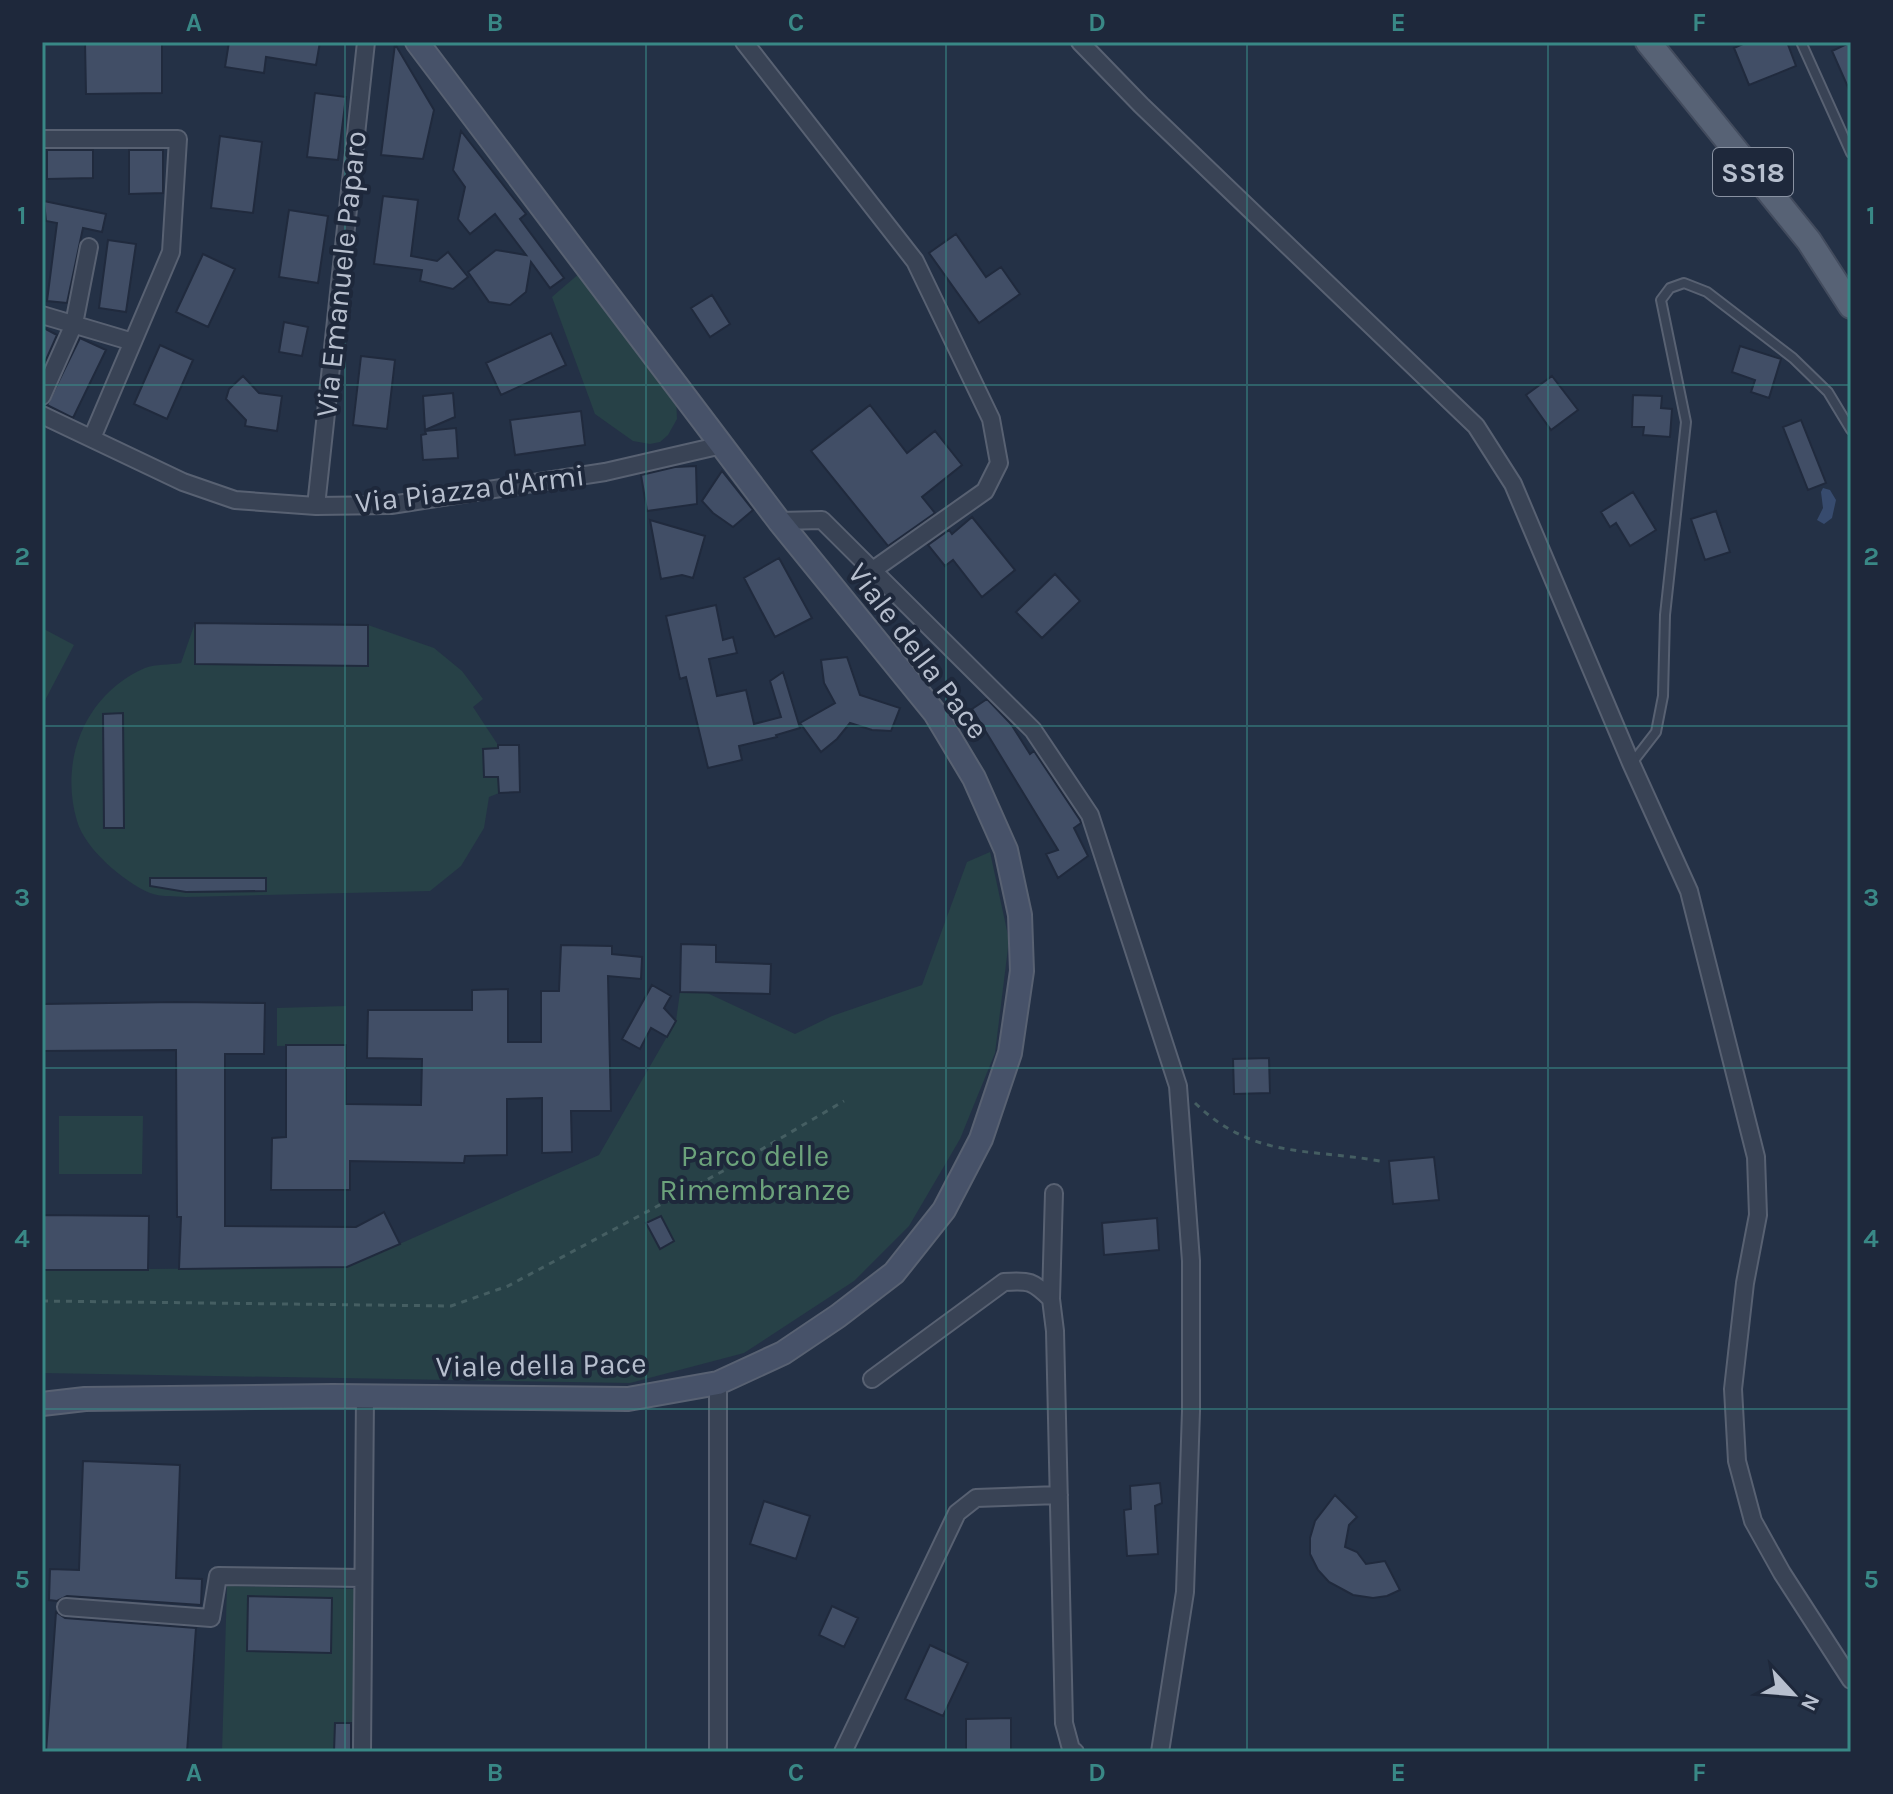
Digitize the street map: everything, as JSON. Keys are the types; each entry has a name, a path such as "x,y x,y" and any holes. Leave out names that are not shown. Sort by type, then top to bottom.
{"main road":[{"name":"Viale della Pace","path":"43,1404 85,1399 365,1396 628,1399 718,1383 783,1353 894,1273 944,1210 981,1139 1010,1053 1022,971 1020,915 1006,850 974,778 935,713 779,521 417,42"},
{"name":"SS18","path":"1648,42 1809,241 1851,306"}],"street":[{"name":"Via Emanuele Paparo","path":"316,506 366,42"},
{"path":"744,42 915,261 991,419 999,463 985,491 873,570"},
{"path":"1080,42 1141,105 1476,426 1513,484 1631,763 1689,891 1756,1157 1758,1215 1745,1283 1733,1389 1737,1461 1753,1521 1782,1573 1851,1680"},
{"path":"42,139 178,139 171,252 92,438"},
{"path":"42,396 74,324 89,247"},
{"path":"42,315 133,342"},
{"name":"Via Piazza d'Armi","path":"42,415 183,482 235,500 316,506 391,505 605,472 722,445"},
{"path":"779,521 822,520 1033,730 1090,815 1178,1086 1191,1261 1191,1411 1185,1592 1160,1752"},
{"path":"1054,1193 1051,1299 1055,1331 1064,1723 1071,1749 1075,1752"},
{"path":"872,1379 1004,1282 1024,1280 1035,1284 1051,1299"},
{"path":"718,1383 718,1752"},
{"path":"362,1752 365,1396"},
{"path":"843,1752 957,1513 976,1498 1059,1495"},
{"path":"66,1607 211,1618 218,1576 363,1578"}],"lane":[{"path":"1801,42 1851,153"},
{"path":"1631,763 1656,732 1663,696 1665,615 1686,422 1661,300 1670,288 1684,283 1707,292 1781,348 1828,392 1851,430"}],"path":[{"path":"1178,1086 1205,1112 1242,1137 1297,1152 1380,1161"},
{"path":"42,1301 451,1306 508,1286 740,1162 844,1101"}],"green space":[{"path":"581,272 676,397 677,419 660,442 633,441 595,414 552,297"},
{"path":"195,623 368,625 434,648 462,671 483,699 473,707 498,745 519,745 520,792 489,797 484,828 461,866 430,891 186,897 158,895 140,888 107,863 81,832 72,798 75,753 92,712 107,694 145,668 181,663"},
{"path":"42,628 74,645 42,706"},
{"name":"Parco delle Rimembranze","path":"990,852 1009,940 995,1053 960,1139 909,1226 854,1281 744,1353 630,1383 42,1373 42,1270 348,1267 599,1155 676,1021 680,992 705,992 795,1034 832,1016 922,985 967,862"},
{"path":"346,1006 346,1045 277,1046 277,1008"},
{"path":"59,1116 143,1116 142,1174 59,1174"},
{"path":"227,1586 358,1589 353,1752 222,1752"}],"water":[{"path":"1823,488 1830,490 1836,500 1832,518 1824,524 1817,520 1823,508"}],"building":[{"path":"85,42 162,42 162,93 86,94"},
{"path":"229,42 320,42 316,65 266,57 264,73 225,67"},
{"path":"1747,42 1787,42 1796,66 1749,85 1734,48"},
{"path":"1851,42 1851,94 1832,51"},
{"path":"395,44 434,110 423,159 381,155"},
{"path":"315,93 346,97 338,160 307,157"},
{"path":"461,131 526,214 520,219 564,278 550,288 531,262 526,292 510,305 489,302 468,272 496,250 526,255 495,214 470,234 458,219 465,187 453,170"},
{"path":"220,136 262,142 253,213 211,208"},
{"path":"47,150 93,150 93,178 47,179"},
{"path":"129,150 163,150 163,193 129,194"},
{"path":"383,196 418,200 411,256 437,261 448,252 468,277 453,289 420,281 422,270 374,264"},
{"path":"44,201 106,214 102,232 83,228 67,303 47,301 57,223 46,221"},
{"path":"289,210 328,216 318,283 279,277"},
{"path":"956,234 986,277 1001,267 1020,294 979,323 929,253"},
{"path":"108,240 136,244 126,312 99,308"},
{"path":"203,254 235,269 208,327 176,312"},
{"path":"712,295 730,324 710,337 691,308"},
{"path":"284,322 308,327 302,356 279,352"},
{"path":"42,327 57,335 42,369"},
{"path":"551,333 566,365 501,395 486,363"},
{"path":"80,338 106,350 73,418 47,405"},
{"path":"160,345 193,360 167,419 134,404"},
{"path":"1740,346 1781,359 1769,398 1751,392 1755,380 1732,372"},
{"path":"361,356 395,360 387,429 353,425"},
{"path":"243,376 259,393 282,396 277,431 245,426 246,420 226,399 229,389"},
{"path":"1552,376 1578,410 1551,430 1526,395"},
{"path":"453,393 455,417 425,430 423,396"},
{"path":"1633,395 1662,396 1661,408 1672,409 1670,437 1643,435 1644,427 1632,427"},
{"path":"870,405 907,453 935,431 962,465 922,497 935,513 888,546 811,451"},
{"path":"581,411 585,445 515,455 510,420"},
{"path":"1801,420 1826,483 1808,490 1783,427"},
{"path":"456,428 458,458 423,460 421,435 426,434 425,431"},
{"path":"696,466 697,504 647,511 641,475 675,467"},
{"path":"722,471 753,510 733,527 702,501"},
{"path":"1633,492 1656,530 1630,546 1616,523 1610,527 1601,512"},
{"path":"1716,511 1730,552 1705,560 1691,519"},
{"path":"972,517 1015,570 982,597 953,560 945,566 928,545 949,530 952,534"},
{"path":"650,520 705,536 693,578 682,575 661,579"},
{"path":"779,558 812,618 775,637 744,578"},
{"path":"1055,574 1080,601 1042,638 1016,612"},
{"path":"716,605 723,640 733,637 737,653 709,659 717,696 746,690 754,724 781,717 770,681 783,672 800,728 739,746 742,760 708,768 686,677 680,679 666,616"},
{"path":"195,623 368,625 368,666 195,664"},
{"path":"847,657 860,695 900,708 891,731 872,730 850,723 821,752 800,723 835,703 824,683 821,660"},
{"path":"987,699 1011,724 1030,754 1034,751 1080,820 1081,823 1074,828 1088,856 1058,878 1046,854 1058,850 972,709"},
{"path":"123,713 124,828 104,828 103,714"},
{"path":"498,745 519,745 520,792 499,793 498,777 484,777 483,749 498,748"},
{"path":"150,878 266,878 266,891 186,892 150,886"},
{"path":"681,944 716,945 716,962 771,964 770,994 680,992"},
{"path":"561,945 612,946 612,954 642,957 641,979 608,976 611,1111 571,1111 572,1152 542,1153 542,1098 507,1099 507,1155 465,1156 464,1163 350,1161 350,1190 271,1190 272,1138 286,1137 286,1045 346,1045 346,1104 421,1105 422,1059 367,1058 368,1010 472,1010 472,990 508,989 508,1042 541,1042 541,991 559,991"},
{"path":"652,985 671,996 664,1008 676,1021 667,1037 651,1028 640,1049 622,1039"},
{"path":"265,1003 264,1054 225,1054 225,1226 356,1227 384,1212 400,1244 347,1267 179,1269 181,1217 177,1217 176,1050 42,1051 42,1004"},
{"path":"1269,1058 1270,1093 1234,1094 1233,1059"},
{"path":"1434,1157 1439,1200 1393,1204 1389,1161"},
{"path":"42,1215 149,1216 148,1270 42,1270"},
{"path":"661,1216 674,1241 660,1249 646,1223"},
{"path":"1157,1218 1159,1250 1104,1255 1102,1223"},
{"path":"83,1461 180,1465 176,1578 202,1579 201,1605 67,1596 57,1601 49,1600 50,1569 79,1570"},
{"path":"1160,1483 1162,1503 1155,1506 1158,1554 1127,1556 1124,1510 1131,1509 1130,1486"},
{"path":"1335,1495 1357,1517 1349,1525 1345,1547 1357,1552 1366,1564 1385,1561 1400,1590 1373,1598 1353,1595 1329,1582 1318,1570 1310,1554 1310,1538 1315,1521"},
{"path":"764,1501 810,1516 796,1559 750,1544"},
{"path":"248,1596 332,1598 331,1653 247,1651"},
{"path":"832,1606 858,1618 844,1647 819,1635"},
{"path":"56,1612 65,1618 196,1628 187,1752 46,1752"},
{"path":"930,1645 968,1663 943,1716 905,1699"},
{"path":"1011,1718 1011,1752 966,1752 966,1719"},
{"path":"335,1723 351,1723 351,1752 334,1752"}]}
